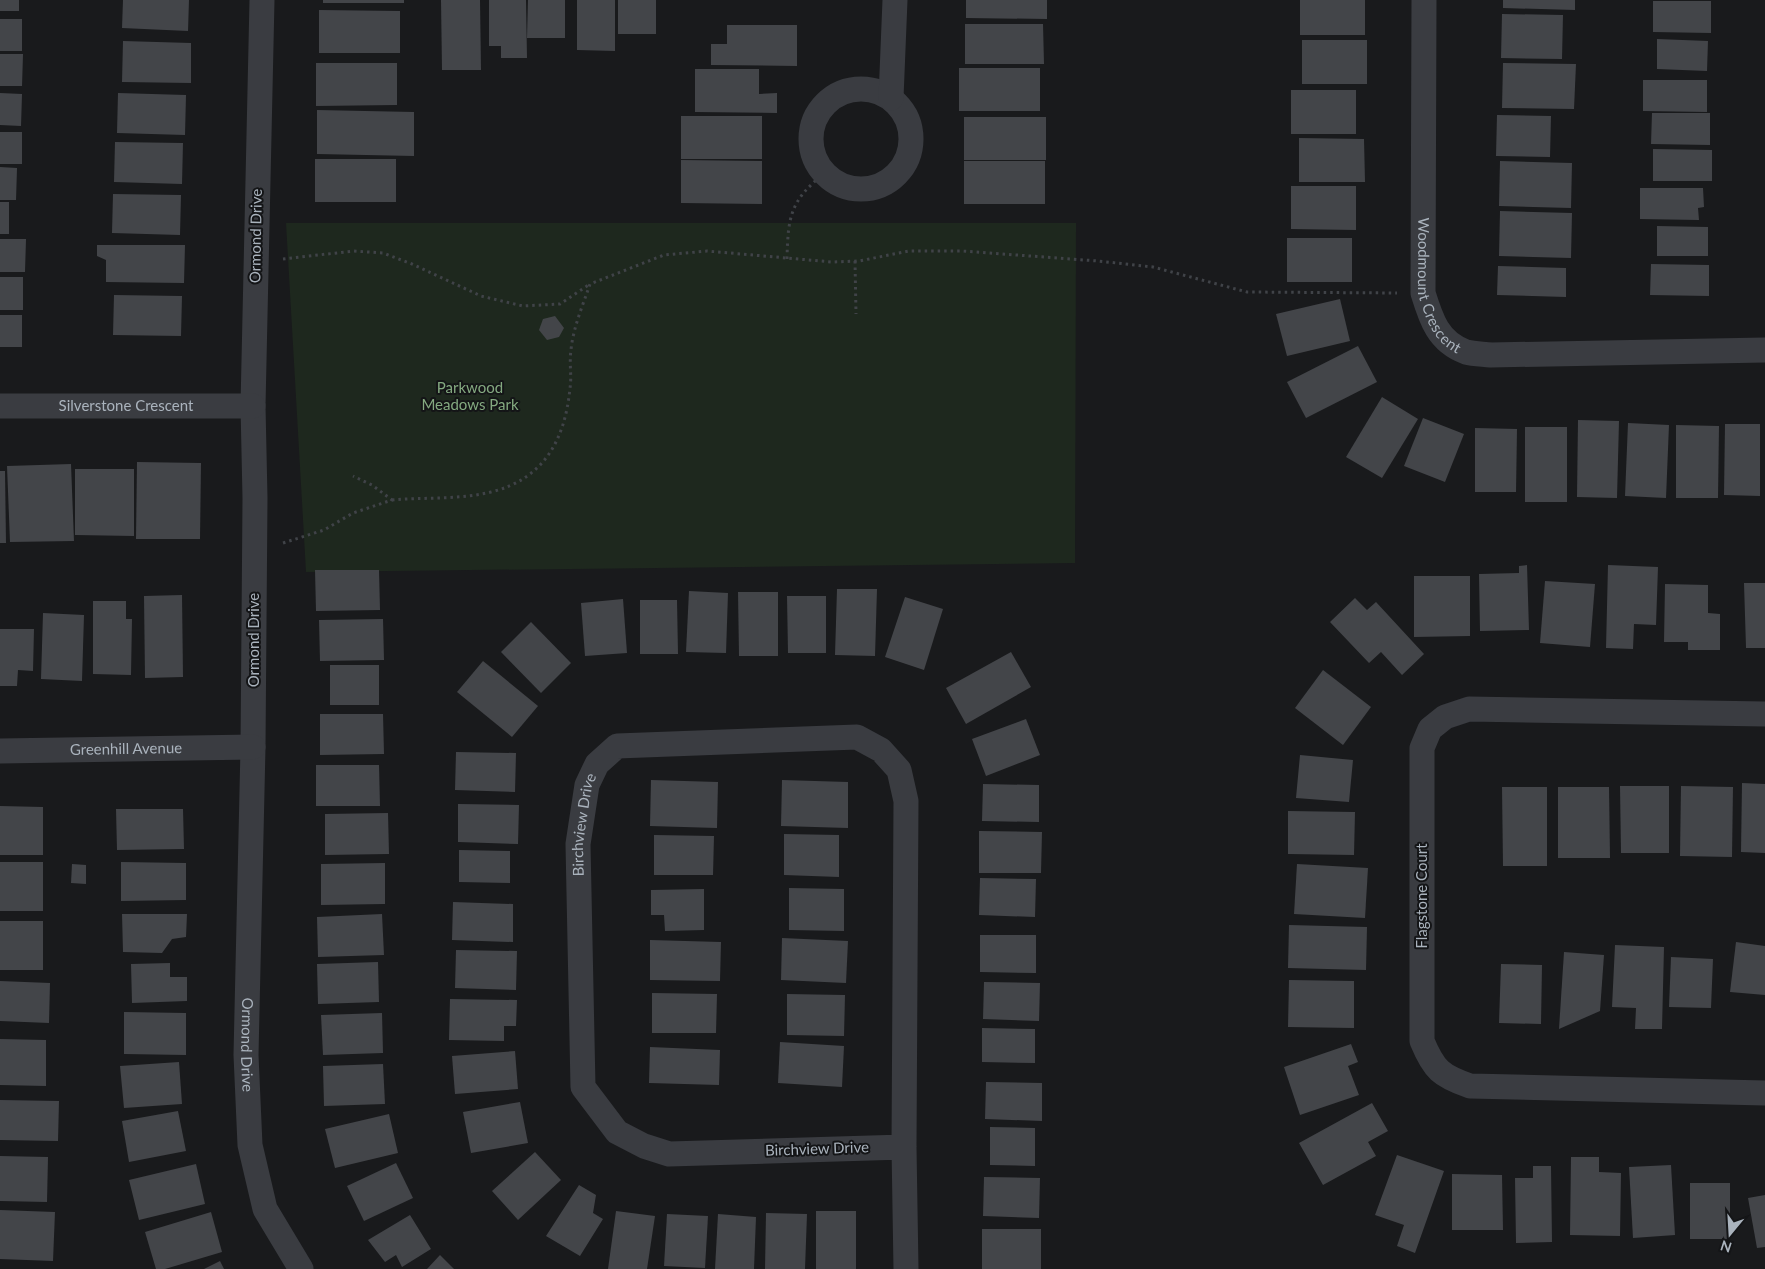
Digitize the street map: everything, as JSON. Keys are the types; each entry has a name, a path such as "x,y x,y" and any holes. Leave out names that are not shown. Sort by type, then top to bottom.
{"street":[{"name":"Ormond Drive","path":"262,0 252,406 255,498 253,747 246,1055 250,1145 265,1210 301,1269"},
{"path":"891,98 895,0"},
{"name":"Woodmount Crescent","path":"1424,0 1423,293 1432,323 1446,340 1467,352 1490,355 1765,350"},
{"path":"860,89 876,91 891,98 902,110 910,126 911,142 908,158 899,172 886,183 870,188 854,188 838,183 824,173 816,159 811,143 812,127 819,112 830,100 844,92 860,89"},
{"name":"Silverstone Crescent","path":"0,406 252,406"},
{"name":"Flagstone Court","path":"1765,714 1469,709 1445,717 1430,729 1422,748 1422,1041 1431,1062 1448,1078 1470,1086 1765,1093"},
{"name":"Birchview Drive","path":"904,1147 669,1154 644,1146 617,1132 583,1087 578,844 587,784 597,764 617,746 857,737 881,750 899,770 906,801 904,1147 906,1269"},
{"name":"Greenhill Avenue","path":"0,751 253,747"}],"path":[{"path":"787,259 788,228 793,208 809,185 824,173"},
{"path":"281,259 354,251 383,253 481,296 523,306 560,304 590,284 664,255 707,252 787,259 855,262 909,251 962,251 1154,267 1247,292 1423,293"},
{"path":"855,262 856,314"},
{"path":"283,543 324,530 353,512 392,500 460,496 490,492 518,482 542,465 557,444 566,413 570,388 571,350 590,284"},
{"path":"353,476 372,485 392,500"}],"green space":[{"name":"Parkwood Meadows Park","path":"286,223 1076,223 1075,563 306,572"}],"building":[{"path":"0,0 19,0 19,11 0,11"},
{"path":"123,0 189,0 188,31 122,28"},
{"path":"323,0 404,0 404,3 323,3"},
{"path":"441,0 480,0 481,70 442,70"},
{"path":"489,0 526,0 527,58 501,58 501,46 489,46"},
{"path":"528,0 565,0 565,38 527,38"},
{"path":"577,0 615,0 615,51 577,50"},
{"path":"618,0 656,0 656,34 618,34"},
{"path":"966,0 1047,0 1047,19 966,18"},
{"path":"1300,0 1365,0 1365,35 1300,35"},
{"path":"1503,0 1575,0 1575,10 1503,8"},
{"path":"1653,1 1711,1 1711,33 1653,32"},
{"path":"319,10 400,11 400,53 319,53"},
{"path":"1502,14 1563,15 1562,59 1501,58"},
{"path":"0,19 22,19 22,51 0,51"},
{"path":"965,24 1043,24 1044,64 965,64"},
{"path":"727,25 797,25 797,66 711,65 711,44 727,44"},
{"path":"1657,39 1708,41 1707,71 1657,69"},
{"path":"1302,40 1367,40 1367,84 1302,84"},
{"path":"123,41 191,43 191,83 122,82"},
{"path":"0,54 23,54 22,86 0,86"},
{"path":"316,63 397,63 397,105 316,106"},
{"path":"1503,63 1576,64 1574,109 1502,108"},
{"path":"959,68 1040,68 1040,111 959,111"},
{"path":"695,69 759,69 759,94 777,93 777,113 695,112"},
{"path":"1643,80 1707,80 1707,112 1643,111"},
{"path":"1291,90 1356,90 1356,134 1291,134"},
{"path":"0,93 22,94 21,126 0,125"},
{"path":"118,93 186,95 185,135 117,133"},
{"path":"317,110 414,112 414,156 317,154"},
{"path":"1652,113 1710,113 1710,145 1651,144"},
{"path":"1497,115 1551,116 1550,157 1496,156"},
{"path":"681,116 762,116 762,159 681,159"},
{"path":"964,117 1046,117 1046,160 964,160"},
{"path":"0,132 22,132 22,164 0,164"},
{"path":"1299,138 1364,139 1365,182 1299,182"},
{"path":"115,142 183,143 182,184 114,182"},
{"path":"1653,149 1712,150 1712,181 1653,181"},
{"path":"315,159 396,159 396,202 315,202"},
{"path":"681,160 762,161 762,204 681,203"},
{"path":"964,161 1045,161 1045,204 964,204"},
{"path":"1500,161 1572,163 1571,208 1499,206"},
{"path":"0,167 17,168 16,200 0,200"},
{"path":"1291,186 1356,186 1356,230 1291,229"},
{"path":"1640,188 1703,188 1704,207 1698,208 1699,220 1640,219"},
{"path":"113,194 181,195 180,235 112,233"},
{"path":"0,202 9,202 9,234 0,234"},
{"path":"1500,211 1572,213 1571,258 1499,256"},
{"path":"1657,226 1708,227 1708,256 1657,256"},
{"path":"1287,238 1352,238 1352,282 1287,282"},
{"path":"0,239 26,239 25,272 0,272"},
{"path":"97,245 185,245 184,283 106,282 106,260 97,256"},
{"path":"1651,264 1709,265 1709,296 1650,295"},
{"path":"1498,266 1566,268 1566,297 1497,295"},
{"path":"0,277 23,277 23,310 0,310"},
{"path":"114,295 182,296 181,336 113,335"},
{"path":"1340,299 1350,341 1287,356 1276,314"},
{"path":"0,315 22,315 22,347 0,347"},
{"path":"555,316 564,328 559,337 547,340 539,330 543,319"},
{"path":"1358,346 1377,382 1306,418 1287,382"},
{"path":"1382,397 1418,419 1382,478 1346,457"},
{"path":"1423,418 1464,434 1445,482 1404,466"},
{"path":"1578,420 1619,421 1617,498 1577,497"},
{"path":"1628,423 1669,425 1666,498 1625,496"},
{"path":"1725,424 1760,424 1760,496 1724,495"},
{"path":"1676,425 1719,426 1718,498 1676,498"},
{"path":"1525,427 1567,427 1567,502 1525,502"},
{"path":"1475,428 1517,429 1516,492 1475,492"},
{"path":"137,462 201,463 200,539 136,539"},
{"path":"71,464 74,541 10,542 7,466"},
{"path":"75,469 134,469 134,536 75,535"},
{"path":"0,471 5,471 6,543 0,543"},
{"path":"1527,565 1529,630 1480,631 1479,574 1519,573 1519,566"},
{"path":"1608,565 1658,567 1656,625 1634,624 1633,649 1606,648"},
{"path":"315,570 379,570 380,610 316,611"},
{"path":"1414,576 1470,576 1470,636 1414,637"},
{"path":"1545,581 1595,584 1590,647 1540,643"},
{"path":"1744,583 1765,583 1765,648 1746,648"},
{"path":"1665,584 1708,585 1708,613 1720,614 1720,650 1688,650 1688,642 1664,642"},
{"path":"837,589 877,589 875,656 835,655"},
{"path":"689,591 728,593 726,653 686,652"},
{"path":"738,592 778,592 778,656 739,656"},
{"path":"182,595 183,677 145,678 144,596"},
{"path":"787,596 826,596 826,653 788,653"},
{"path":"905,597 943,609 924,670 885,657"},
{"path":"1355,598 1367,610 1376,602 1424,654 1402,675 1381,652 1369,663 1330,622"},
{"path":"623,599 627,653 585,656 581,603"},
{"path":"640,600 677,600 678,654 640,654"},
{"path":"93,601 126,601 126,619 132,619 131,675 93,674"},
{"path":"43,613 84,615 82,681 41,679"},
{"path":"383,619 384,660 320,661 319,620"},
{"path":"531,622 571,663 541,693 501,652"},
{"path":"0,629 34,629 33,671 18,670 17,686 0,686"},
{"path":"1011,652 1031,687 966,724 946,688"},
{"path":"483,661 538,706 512,737 457,692"},
{"path":"330,665 379,665 379,705 330,705"},
{"path":"1323,670 1371,707 1343,745 1295,708"},
{"path":"320,714 383,714 384,754 320,755"},
{"path":"1026,719 1040,755 986,776 972,739"},
{"path":"456,752 516,753 515,792 455,790"},
{"path":"1300,755 1353,760 1349,802 1296,798"},
{"path":"316,765 379,765 380,806 316,806"},
{"path":"651,780 718,782 717,828 650,826"},
{"path":"782,780 848,782 848,828 781,826"},
{"path":"1742,783 1765,784 1765,853 1741,852"},
{"path":"983,784 1039,785 1039,822 982,821"},
{"path":"1620,786 1669,786 1669,853 1621,853"},
{"path":"1681,786 1733,787 1732,857 1680,856"},
{"path":"1502,787 1547,787 1547,866 1503,866"},
{"path":"1558,787 1609,787 1610,858 1558,858"},
{"path":"458,804 519,805 518,844 458,842"},
{"path":"0,806 43,807 43,855 0,855"},
{"path":"116,809 183,809 184,849 117,850"},
{"path":"1288,811 1355,812 1354,855 1288,854"},
{"path":"388,813 389,854 325,855 325,814"},
{"path":"979,831 1042,832 1041,873 979,873"},
{"path":"784,834 839,835 839,877 784,875"},
{"path":"654,835 714,836 713,875 654,875"},
{"path":"459,850 510,851 510,883 459,882"},
{"path":"0,862 43,862 43,911 0,911"},
{"path":"121,862 186,863 186,900 121,901"},
{"path":"385,863 385,904 321,905 321,864"},
{"path":"72,864 86,865 86,884 71,883"},
{"path":"1297,864 1368,868 1365,918 1294,914"},
{"path":"980,878 1036,879 1035,917 979,915"},
{"path":"789,888 844,889 844,931 789,930"},
{"path":"704,889 704,930 665,931 664,915 651,915 651,890"},
{"path":"453,902 513,904 513,942 452,940"},
{"path":"122,914 187,914 186,937 172,939 162,953 123,952"},
{"path":"382,914 384,955 318,957 317,917"},
{"path":"0,921 43,921 43,970 0,970"},
{"path":"1289,925 1367,927 1366,970 1288,968"},
{"path":"980,935 1036,935 1036,973 980,972"},
{"path":"782,938 848,941 846,983 781,980"},
{"path":"650,940 721,942 720,981 650,980"},
{"path":"1736,942 1765,946 1765,995 1730,992"},
{"path":"1615,945 1664,947 1662,1029 1635,1029 1636,1008 1612,1007"},
{"path":"456,950 517,951 516,990 455,988"},
{"path":"1564,952 1604,955 1600,1011 1559,1029"},
{"path":"1671,957 1713,959 1711,1008 1669,1007"},
{"path":"378,962 379,1002 318,1004 317,964"},
{"path":"170,963 170,977 187,977 187,1001 132,1003 131,964"},
{"path":"1501,964 1542,965 1541,1024 1499,1023"},
{"path":"1289,980 1354,981 1354,1028 1288,1027"},
{"path":"0,981 50,983 49,1023 0,1021"},
{"path":"984,982 1040,983 1039,1021 983,1019"},
{"path":"652,993 717,994 716,1033 652,1033"},
{"path":"787,994 845,995 844,1036 787,1035"},
{"path":"450,999 517,1000 516,1026 504,1026 504,1041 449,1040"},
{"path":"124,1012 186,1013 186,1055 124,1054"},
{"path":"382,1013 383,1053 323,1055 321,1015"},
{"path":"982,1028 1035,1029 1035,1063 982,1062"},
{"path":"0,1039 46,1040 46,1086 0,1085"},
{"path":"780,1042 844,1046 842,1087 778,1083"},
{"path":"1351,1044 1358,1062 1348,1066 1359,1095 1300,1115 1284,1067"},
{"path":"650,1047 720,1050 719,1085 649,1083"},
{"path":"515,1051 518,1089 455,1094 452,1056"},
{"path":"179,1062 182,1104 124,1108 120,1066"},
{"path":"383,1064 385,1104 324,1106 323,1066"},
{"path":"986,1082 1042,1083 1042,1121 985,1119"},
{"path":"0,1100 59,1101 58,1141 0,1140"},
{"path":"520,1102 528,1143 471,1153 463,1112"},
{"path":"1372,1103 1388,1131 1368,1142 1376,1156 1323,1185 1299,1143"},
{"path":"178,1111 186,1151 129,1162 122,1121"},
{"path":"389,1114 398,1153 335,1168 325,1129"},
{"path":"990,1127 1035,1128 1035,1166 990,1165"},
{"path":"535,1152 561,1180 518,1220 492,1191"},
{"path":"1397,1155 1444,1171 1415,1253 1397,1246 1404,1225 1375,1215"},
{"path":"0,1156 48,1157 47,1202 0,1201"},
{"path":"1571,1157 1599,1157 1599,1172 1621,1173 1620,1236 1570,1235"},
{"path":"396,1163 413,1198 364,1221 347,1186"},
{"path":"196,1164 205,1204 139,1220 129,1180"},
{"path":"1671,1165 1675,1235 1633,1238 1629,1167"},
{"path":"1533,1166 1551,1166 1552,1242 1516,1243 1515,1178 1533,1178"},
{"path":"1452,1174 1502,1175 1503,1230 1452,1230"},
{"path":"984,1177 1040,1178 1039,1218 983,1216"},
{"path":"1690,1183 1730,1183 1730,1239 1690,1239"},
{"path":"579,1185 596,1195 593,1213 603,1219 580,1256 546,1236"},
{"path":"1765,1195 1765,1247 1757,1248 1748,1198"},
{"path":"0,1210 55,1212 53,1261 0,1259"},
{"path":"616,1211 655,1216 647,1269 608,1269"},
{"path":"816,1211 856,1211 856,1269 816,1269"},
{"path":"211,1212 222,1252 165,1269 156,1269 145,1232"},
{"path":"766,1213 807,1214 805,1269 765,1269"},
{"path":"667,1214 708,1216 705,1268 664,1266"},
{"path":"718,1214 756,1217 754,1269 715,1269"},
{"path":"410,1215 431,1249 402,1267 396,1255 385,1262 368,1240"},
{"path":"982,1229 1041,1229 1041,1269 982,1269"},
{"path":"440,1255 454,1269 427,1269"},
{"path":"220,1261 224,1269 204,1269"}]}
